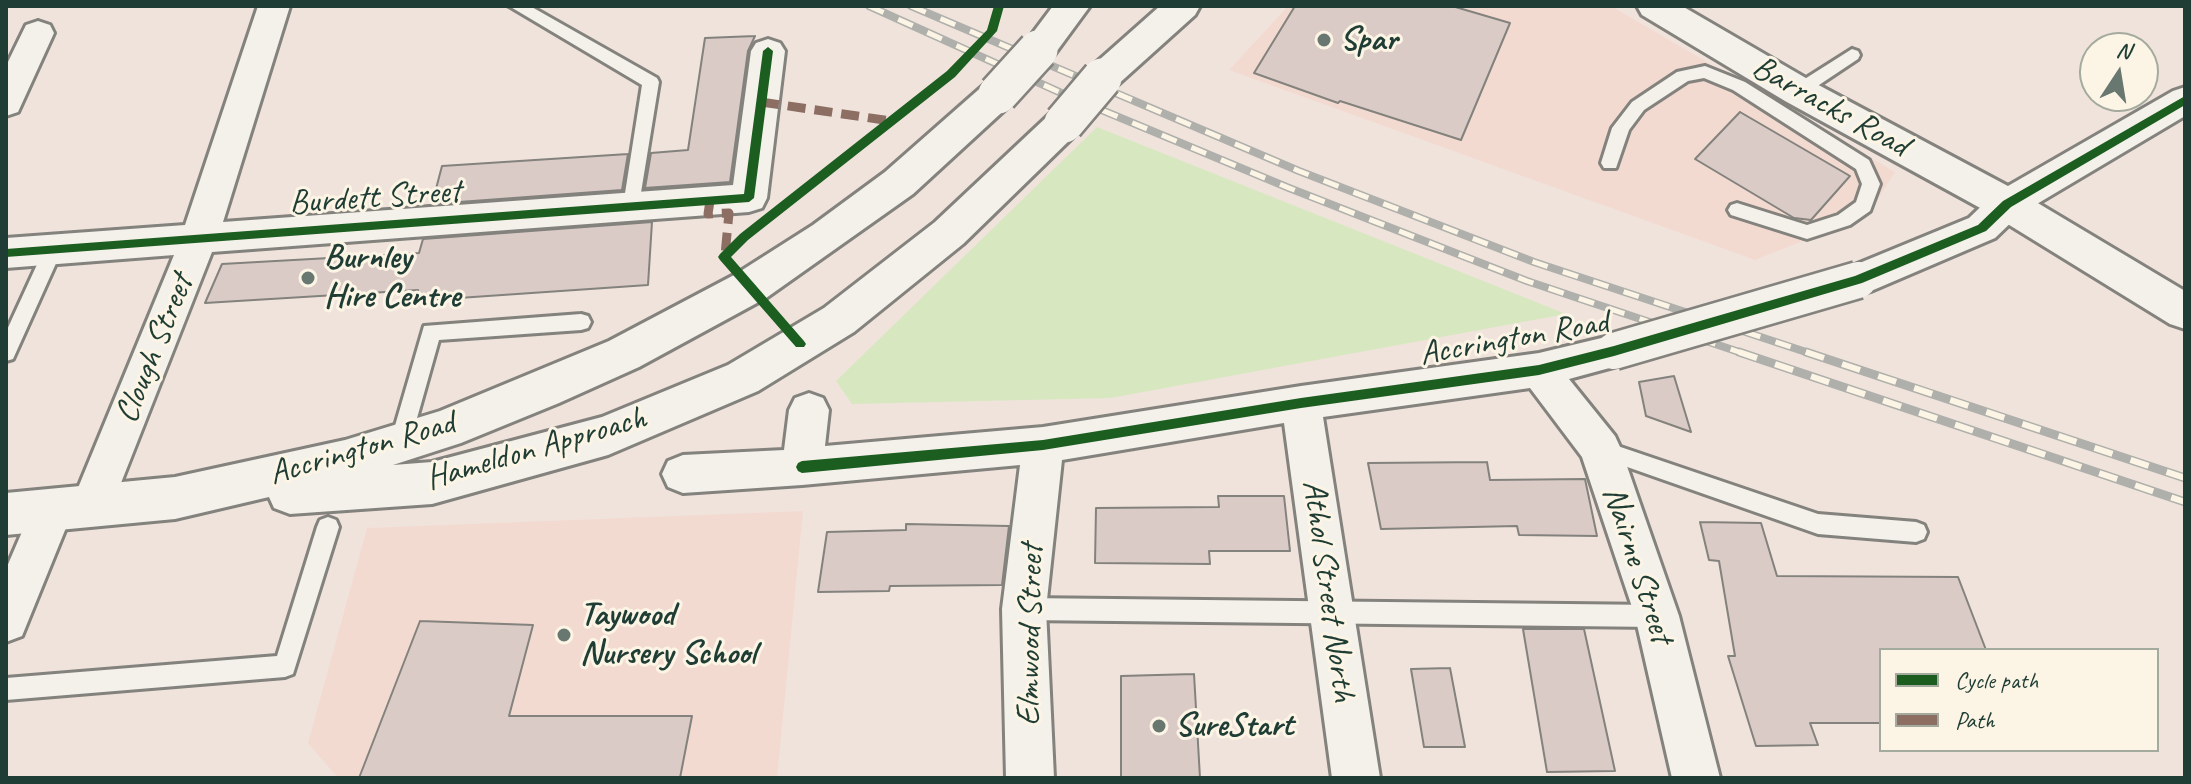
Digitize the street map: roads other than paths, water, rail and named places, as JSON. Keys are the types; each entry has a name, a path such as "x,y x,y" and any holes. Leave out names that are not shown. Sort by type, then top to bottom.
{"main road":[{"name":"Accrington Road","path":"6,514 175,498 345,460 543,390 699,315 789,261 887,192 998,94 1072,6"},
{"name":"Hameldon Approach","path":"175,498 338,491 432,483 621,430 743,378 839,320 949,233 1064,123 1102,78 1182,6"},
{"name":"Barracks Road","path":"1655,6 1798,91 2007,204 2185,312"}],"street":[{"name":"Clough Street","path":"6,621 72,509 199,239 274,6"},
{"path":"6,103 38,33"},
{"name":"Burdett Street","path":"6,253 749,198 768,51"},
{"name":"Accrington Road","path":"683,474 802,467 1043,445 1301,403 1539,370 1858,280 1982,228 2007,204 2185,100"},
{"name":"Nairne Street","path":"1539,370 1600,449 1657,616 1696,778"},
{"name":"Athol Street North","path":"1301,403 1356,778"},
{"path":"802,467 809,410"},
{"name":"Elmwood Street","path":"1030,778 1024,609 1043,445"}],"lane":[{"path":"517,6 651,82 632,206"},
{"path":"1798,91 1852,55"},
{"path":"1610,163 1621,128 1638,106 1683,76 1705,72 1739,86 1863,165 1871,184 1864,206 1844,220 1807,232 1737,210"},
{"path":"6,353 53,250"},
{"path":"400,443 431,332 581,322"},
{"path":"1600,449 1818,524 1916,532"},
{"path":"6,689 285,666 328,527"},
{"path":"1024,609 1657,616"}],"railway":[{"path":"869,6 1068,96 1289,188 1527,281 1745,354"},
{"path":"911,6 1299,171 1534,262 1812,354"},
{"path":"1739,352 2185,502"},
{"path":"1806,352 2185,478"}],"place":[{"name":"Spar","path":"1324,40"},
{"name":"Burnley Hire Centre","path":"308,278"},
{"name":"Taywood Nursery School","path":"564,635"},
{"name":"SureStart","path":"1159,726"}]}
